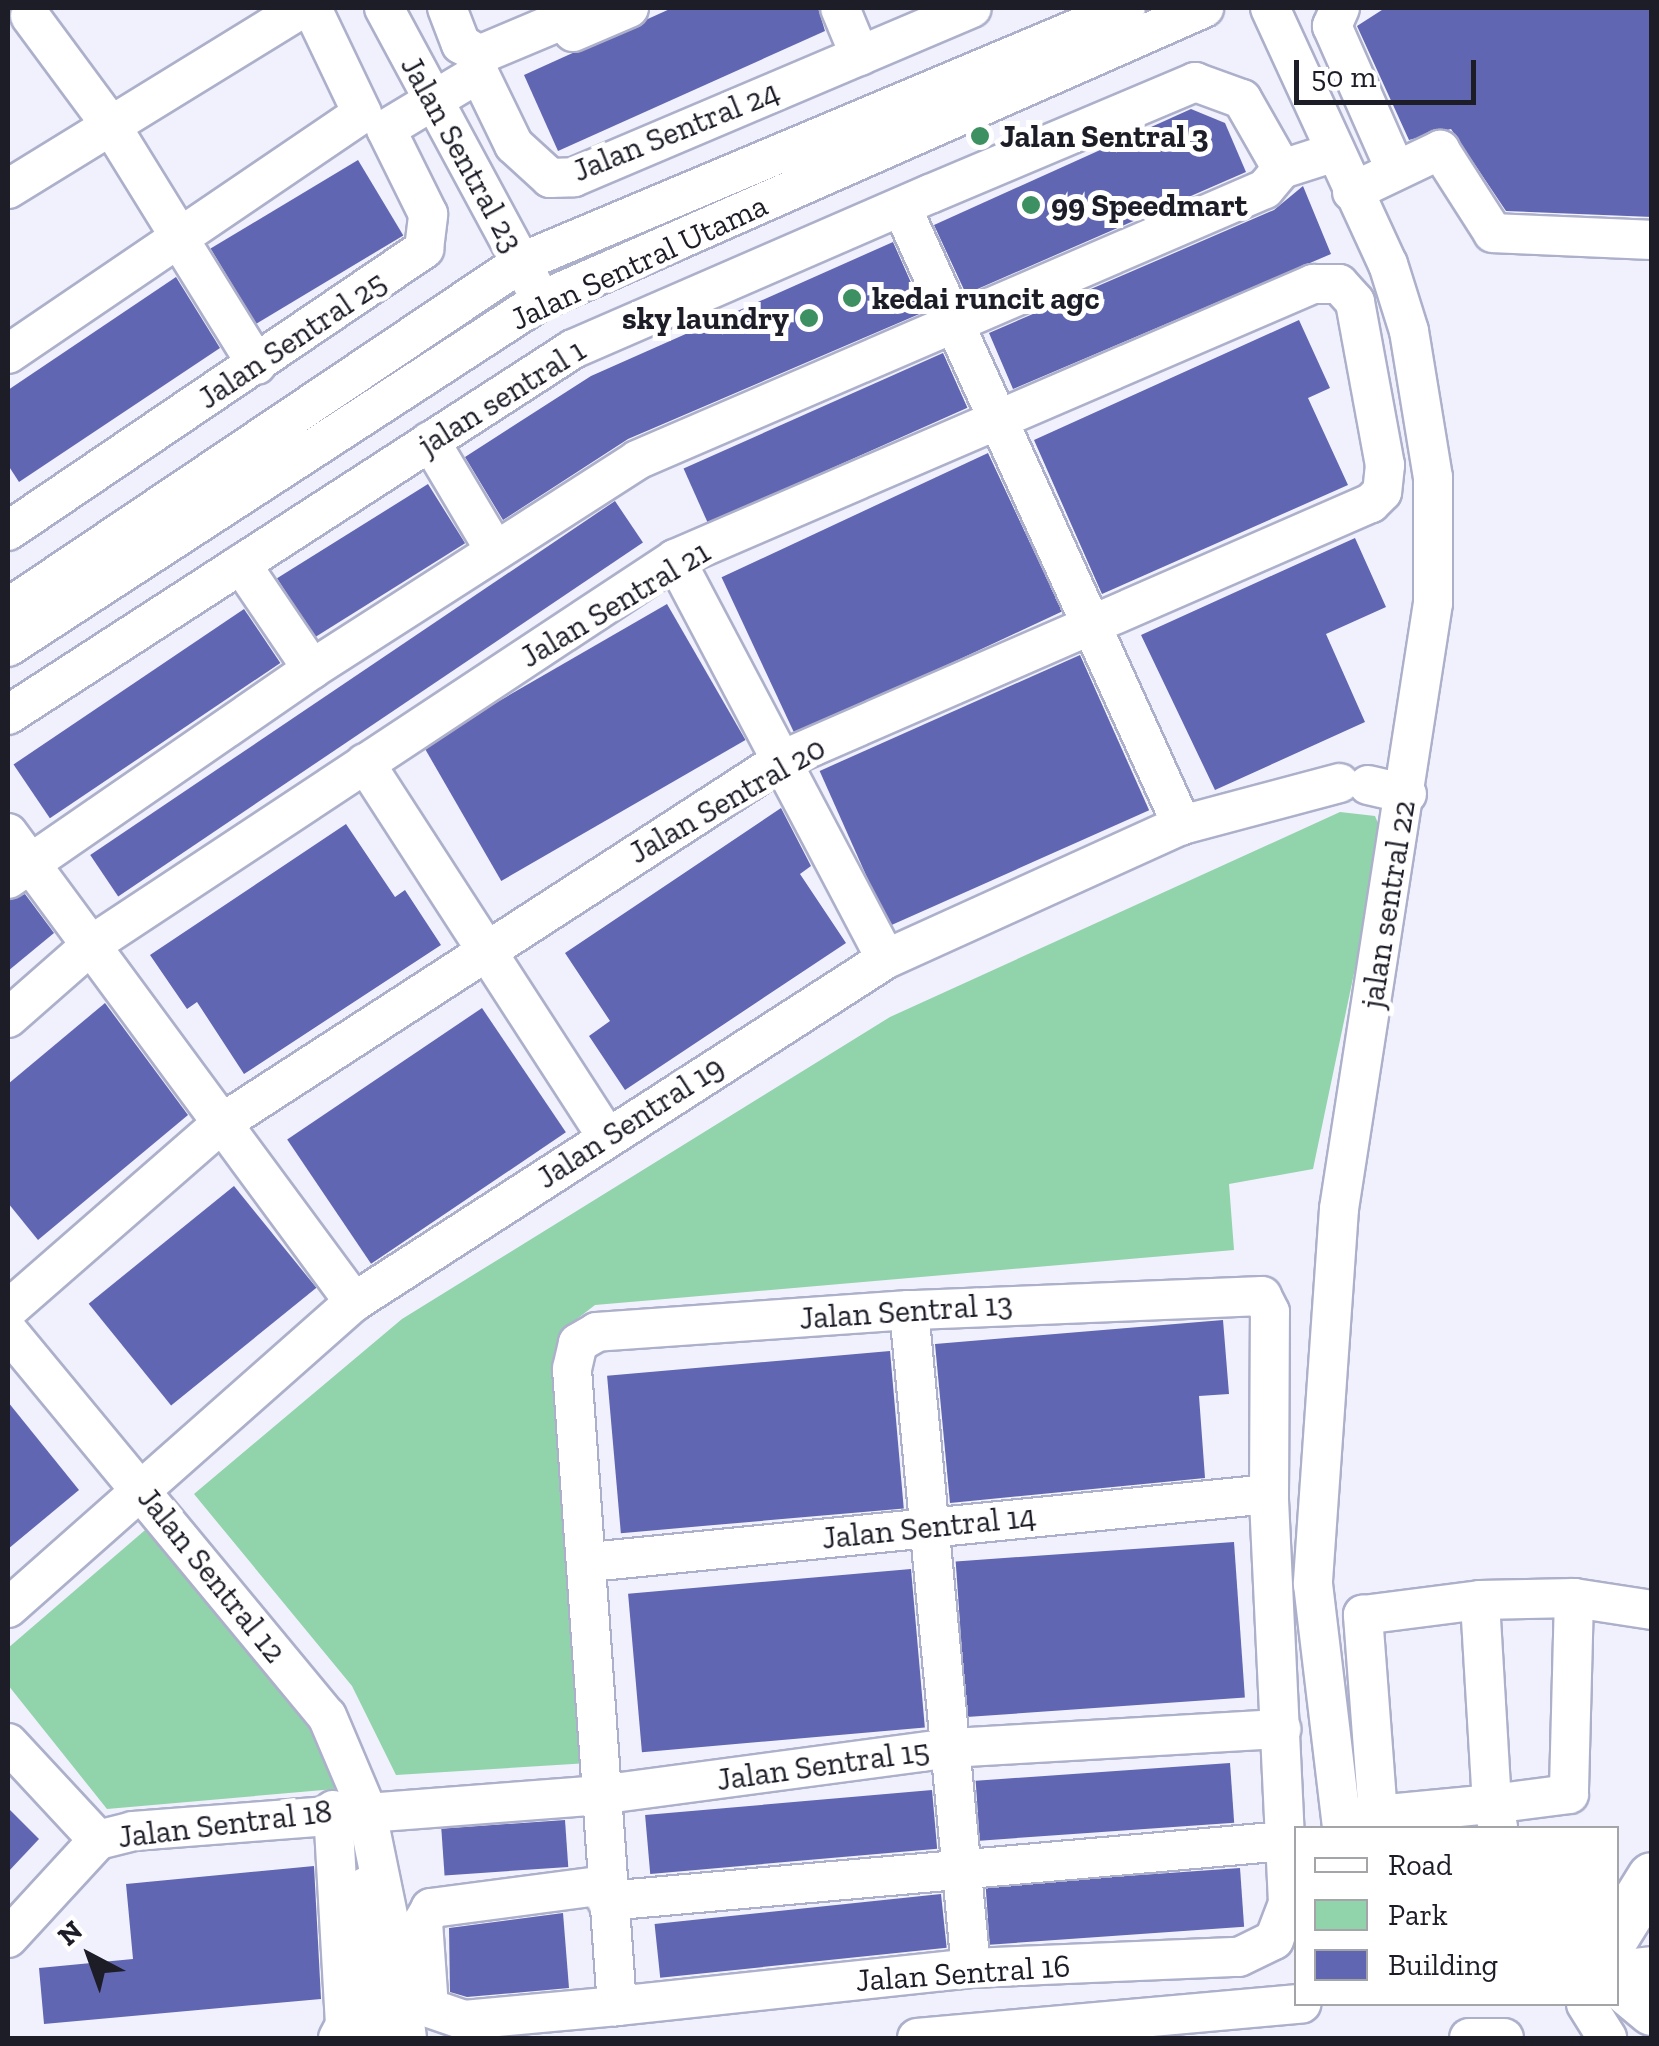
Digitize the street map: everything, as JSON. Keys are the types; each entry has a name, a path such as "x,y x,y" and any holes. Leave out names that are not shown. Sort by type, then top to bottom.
{"main road":[{"path":"1619,1930 1652,1877"},
{"path":"1619,1984 1652,2011"}],"street":[{"path":"8,189 302,8"},
{"path":"8,376 362,114 312,8"},
{"name":"Jalan Sentral 23","path":"384,8 428,102 522,262 540,301"},
{"path":"447,8 462,44 478,55 591,8"},
{"path":"8,354 479,73 628,8"},
{"path":"840,8 860,56"},
{"name":"Jalan Sentral 24","path":"479,73 514,145 550,178 574,177 972,8"},
{"name":"Jalan Sentral Utama","path":"8,608 522,262 1126,8"},
{"name":"Jalan Sentral Utama","path":"8,647 540,301 1204,8"},
{"name":"jalan sentral 22","path":"1270,8 1409,331 1433,478 1433,603 1339,1209 1313,1584 1354,1820"},
{"path":"1340,8 1332,26 1395,169"},
{"path":"27,18 110,124 257,365"},
{"name":"jalan sentral 1","path":"8,715 573,349 916,201 1195,82 1239,96 1282,168"},
{"path":"953,121 916,201 953,320 1095,622 1182,824"},
{"name":"Jalan Sentral 25","path":"8,531 424,249 428,214 386,129"},
{"path":"1352,192 1433,150 1447,154 1493,233 1652,240"},
{"path":"354,1302 91,945 15,858 637,460 953,320 1265,189 1282,168 1332,152"},
{"name":"Jalan Sentral 21","path":"8,1018 91,945 674,559 1313,284 1339,284"},
{"name":"Jalan Sentral 20","path":"8,1310 222,1123 782,760 1382,492 1386,465 1355,302 1339,284"},
{"path":"430,442 494,549"},
{"path":"674,559 886,959"},
{"path":"240,564 312,669"},
{"path":"365,764 606,1136"},
{"name":"Jalan Sentral 19","path":"8,1608 354,1302 886,959 1182,824 1354,784 1406,794"},
{"name":"Jalan Sentral 13","path":"590,1562 572,1369 578,1343 597,1332 909,1310 1262,1296"},
{"name":"Jalan Sentral 16","path":"421,2027 971,1968 1258,1951 1286,1922 1269,1494 1270,1312 1262,1296"},
{"path":"909,1310 926,1526 971,1968"},
{"name":"Jalan Sentral 12","path":"8,1331 143,1489 327,1716 357,1821 385,1976 372,2038"},
{"name":"Jalan Sentral 14","path":"590,1562 1269,1494"},
{"path":"590,1562 599,1795 617,2006"},
{"path":"1574,1598 1570,1811 1354,1820 1358,1624 1370,1609 1480,1600 1574,1598 1652,1610"},
{"path":"1480,1600 1496,1816"},
{"name":"Jalan Sentral 15","path":"357,1821 599,1795 950,1748 1281,1729"},
{"path":"12,1760 98,1840"},
{"path":"338,2038 346,2025 357,1821"},
{"name":"Jalan Sentral 18","path":"8,1938 98,1840 357,1821"},
{"path":"421,2027 424,1940 431,1908 1285,1841"},
{"path":"1619,1970 1652,1966"},
{"name":"Jalan Sentral 12","path":"385,1976 421,2027"},
{"path":"917,2038 1294,2005"},
{"path":"1587,2006 1607,2038"},
{"path":"1470,2038 1504,2038"}],"green space":[{"path":"1340,812 1375,816 1383,835 1313,1169 1229,1184 1234,1250 595,1305 564,1329 589,1763 396,1775 352,1686 194,1494 402,1319 890,1017"},
{"path":"151,1525 308,1712 335,1789 107,1809 8,1685 8,1648"}],"building":[{"path":"672,8 818,8 825,31 558,151 524,75"},
{"path":"1385,8 1652,8 1652,217 1506,211 1451,129 1409,140 1357,26"},
{"path":"1191,109 1225,123 1246,172 966,294 934,225"},
{"path":"358,160 403,235 256,324 211,249"},
{"path":"1303,186 1331,254 1013,389 989,333 1274,210"},
{"path":"893,242 924,312 628,439 503,520 465,457 591,376"},
{"path":"176,277 220,348 19,482 8,465 8,390"},
{"path":"1299,320 1330,388 1308,398 1348,485 1102,594 1034,440"},
{"path":"943,353 967,408 708,523 684,469"},
{"path":"988,453 1062,612 796,736 722,577"},
{"path":"428,484 465,543 314,638 277,578"},
{"path":"615,501 643,542 118,896 90,855"},
{"path":"1355,538 1386,607 1326,634 1365,722 1215,790 1141,635"},
{"path":"667,604 746,740 501,881 423,745"},
{"path":"244,609 280,663 50,818 14,764"},
{"path":"1080,655 1149,810 889,926 820,771"},
{"path":"781,808 811,866 800,874 846,943 625,1090 589,1036 610,1021 565,953"},
{"path":"346,824 395,897 405,890 441,945 244,1074 197,1002 187,1009 150,955"},
{"path":"25,894 54,933 8,971 8,901"},
{"path":"105,1003 188,1115 38,1240 8,1203 8,1084"},
{"path":"482,1008 566,1132 371,1264 287,1139"},
{"path":"234,1186 316,1288 171,1405 89,1304"},
{"path":"1223,1320 1229,1394 1199,1396 1205,1478 950,1503 935,1344"},
{"path":"890,1351 904,1508 621,1533 607,1376"},
{"path":"8,1402 79,1490 8,1549"},
{"path":"1234,1542 1245,1698 967,1717 956,1561"},
{"path":"911,1569 925,1727 642,1752 628,1594"},
{"path":"1230,1763 1234,1823 980,1841 976,1781"},
{"path":"932,1790 937,1849 650,1874 645,1815"},
{"path":"8,1808 39,1839 8,1872"},
{"path":"565,1820 568,1867 445,1876 441,1829"},
{"path":"314,1866 321,1999 44,2024 39,1968 133,1959 126,1884"},
{"path":"1240,1868 1244,1927 990,1945 986,1886"},
{"path":"941,1894 947,1948 660,1978 655,1924"},
{"path":"563,1913 569,1988 467,1997 450,1992 449,1928"}],"place":[{"name":"Jalan Sentral 3","path":"980,136"},
{"name":"99 Speedmart","path":"1031,205"},
{"name":"kedai runcit agc","path":"852,298"},
{"name":"sky laundry","path":"809,318"}]}
